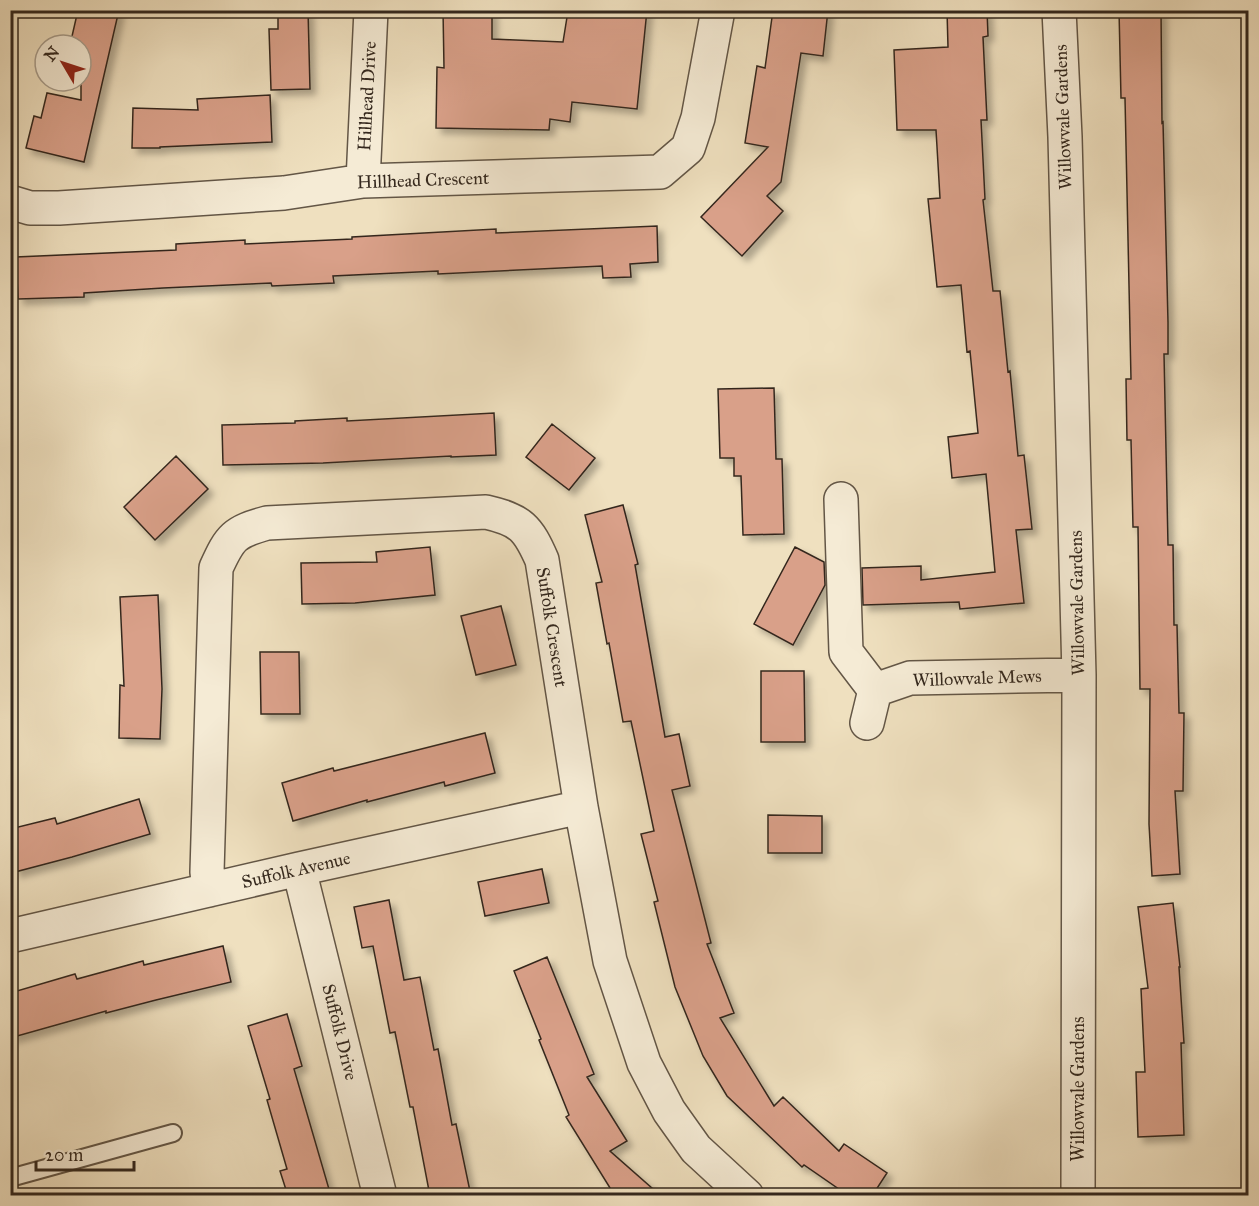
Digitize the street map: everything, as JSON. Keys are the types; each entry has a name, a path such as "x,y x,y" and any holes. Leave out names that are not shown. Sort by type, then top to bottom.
{"street":[{"name":"Hillhead Drive","path":"363,181 372,10"},
{"name":"Hillhead Crescent","path":"10,202 30,208 59,208 284,193 363,181 660,172 688,147 698,118 718,10"},
{"name":"Willowvale Gardens","path":"1059,10 1065,137 1078,675 1078,1196"},
{"path":"841,499 846,652 875,690 867,723"},
{"name":"Suffolk Crescent","path":"209,890 207,872 216,568 227,544 245,529 267,523 486,512 504,516 521,525 533,539 542,560 581,807 610,961 644,1063 669,1112 696,1149 747,1196"},
{"name":"Willowvale Mews","path":"875,690 910,678 1078,675"},
{"name":"Suffolk Avenue","path":"10,936 581,807"},
{"name":"Suffolk Drive","path":"299,869 380,1196"}],"lane":[{"path":"10,1178 173,1133"}],"building":[{"path":"78,10 119,10 84,162 26,148 34,116 41,118 47,93 81,100 81,93 93,93 93,33 73,33"},
{"path":"278,10 308,10 310,89 271,90 269,29 278,29"},
{"path":"443,10 492,10 492,39 563,42 568,11 603,16 604,10 647,10 637,109 572,102 570,122 550,119 549,130 436,128 437,67 444,68"},
{"path":"773,10 828,10 823,56 801,53 781,182 767,196 783,211 742,256 701,217 768,147 745,143 757,66 765,68"},
{"path":"947,10 987,10 988,36 983,37 987,120 981,120 985,199 983,200 993,291 1000,291 1018,456 1024,455 1032,529 1016,530 1024,603 960,609 959,602 863,605 862,568 921,566 921,580 995,572 986,474 952,478 948,437 978,433 961,285 937,287 928,199 940,198 936,130 897,130 894,50 948,47"},
{"path":"1119,10 1161,10 1168,322 1168,354 1164,354 1168,545 1173,545 1174,625 1177,625 1179,713 1184,713 1183,791 1175,791 1180,874 1152,876 1149,824 1150,689 1140,689 1138,527 1133,527 1131,440 1127,440 1126,379 1131,379 1125,98 1121,98"},
{"path":"270,95 272,142 132,148 133,108 198,110 197,99"},
{"path":"657,226 658,262 630,264 631,277 603,278 602,266 438,274 438,271 333,276 334,283 272,286 271,283 163,288 84,293 84,297 18,299 16,257 176,250 176,244 245,240 245,244 496,229 496,233"},
{"path":"774,388 776,459 782,459 784,534 743,535 741,476 734,476 734,458 720,458 718,389"},
{"path":"494,413 496,455 223,465 222,425"},
{"path":"552,424 595,458 569,490 526,457"},
{"path":"176,456 208,489 155,540 124,507"},
{"path":"623,505 638,564 635,565 665,737 679,734 690,786 672,790 711,943 707,944 734,1013 720,1018 774,1106 783,1097 839,1151 844,1144 887,1173 872,1196 849,1196 804,1165 802,1167 727,1096 703,1056 675,987 654,902 658,901 641,834 654,831 631,721 623,722 596,583 602,582 585,515"},
{"path":"430,547 435,595 355,603 302,604 301,563 377,562 376,552"},
{"path":"795,547 824,562 825,585 793,645 754,624"},
{"path":"158,595 162,689 160,739 119,738 120,685 124,686 120,597"},
{"path":"501,606 516,665 476,675 461,616"},
{"path":"260,652 299,652 300,714 261,714"},
{"path":"761,671 804,671 805,742 761,742"},
{"path":"485,733 495,773 445,786 444,782 367,802 367,800 293,821 282,783 333,768 334,771"},
{"path":"139,799 150,834 15,872 10,853 10,829 55,818 57,824"},
{"path":"768,815 822,816 822,853 768,853"},
{"path":"542,869 549,903 485,916 478,882"},
{"path":"389,900 404,980 420,977 434,1050 438,1049 452,1125 456,1124 471,1196 430,1196 413,1107 410,1107 395,1032 390,1033 373,946 362,948 354,907"},
{"path":"1173,903 1180,967 1184,1043 1181,1043 1184,1135 1138,1137 1136,1072 1145,1072 1141,989 1148,988 1138,907"},
{"path":"223,946 231,982 106,1013 106,1011 10,1038 10,993 75,974 77,979 143,961 144,965"},
{"path":"547,957 594,1074 587,1077 627,1141 610,1151 661,1196 615,1196 566,1117 569,1115 514,971"},
{"path":"287,1014 302,1066 294,1069 331,1196 288,1196 280,1171 287,1169 267,1100 270,1099 248,1026"}]}
